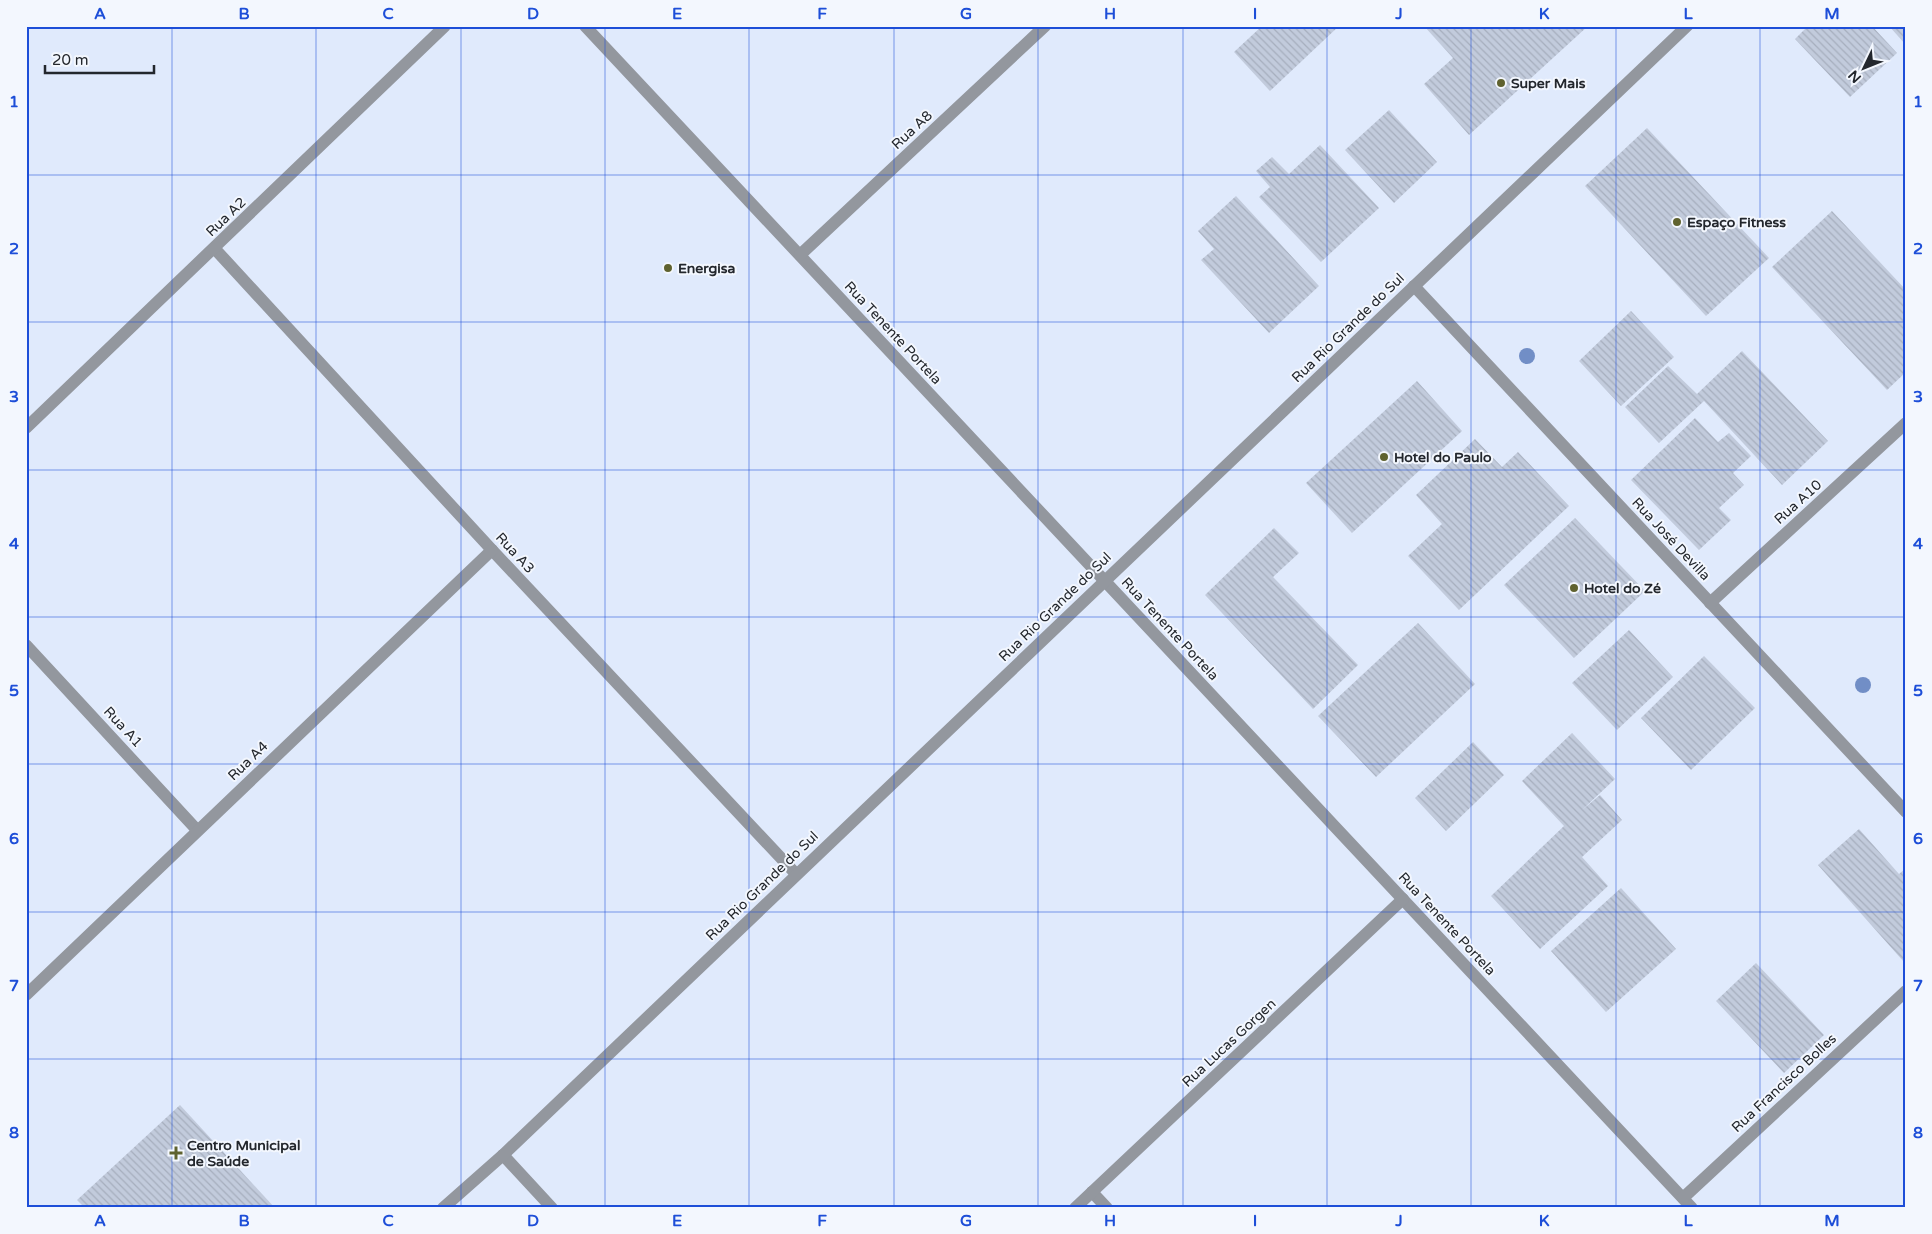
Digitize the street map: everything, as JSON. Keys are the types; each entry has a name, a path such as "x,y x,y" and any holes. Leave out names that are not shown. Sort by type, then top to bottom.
{"street":[{"name":"Rua A2","path":"26,428 445,26"},
{"name":"Rua Tenente Portela","path":"585,26 1692,1208"},
{"name":"Rua A8","path":"800,255 1045,26"},
{"name":"Rua Rio Grande do Sul","path":"443,1208 503,1155 1687,26"},
{"name":"Rua A3","path":"215,248 492,550 796,874"},
{"name":"Rua José Devilla","path":"1414,286 1906,812"},
{"name":"Rua A10","path":"1710,603 1906,423"},
{"name":"Rua A4","path":"26,995 492,550"},
{"name":"Rua A1","path":"26,645 197,830"},
{"name":"Rua Lucas Gorgen","path":"1075,1208 1403,899"},
{"name":"Rua Francisco Bolles","path":"1683,1198 1906,991"},
{"path":"503,1155 552,1208"},
{"path":"1092,1192 1107,1208"}],"building":[{"path":"1262,26 1339,26 1270,91 1234,52"},
{"name":"Super Mais","path":"1424,26 1588,26 1469,135 1424,84 1453,58"},
{"path":"1808,26 1872,26 1897,53 1850,97 1795,39"},
{"path":"1889,26 1906,26 1906,45"},
{"path":"1389,110 1437,162 1394,203 1345,150"},
{"name":"Espaço Fitness","path":"1647,128 1769,258 1706,316 1585,186"},
{"path":"1320,145 1379,208 1321,262 1259,197 1270,187 1256,171 1272,157 1289,174"},
{"path":"1236,196 1319,286 1269,333 1201,260 1214,249 1198,231"},
{"path":"1832,211 1906,290 1906,372 1887,390 1772,267"},
{"path":"1631,311 1674,357 1621,406 1579,361"},
{"path":"1742,351 1828,441 1782,485 1704,401 1659,443 1625,407 1668,366 1697,394"},
{"name":"Hotel do Paulo","path":"1417,381 1462,431 1352,533 1306,483"},
{"path":"1695,418 1718,442 1729,433 1751,456 1733,473 1744,485 1719,508 1731,520 1699,550 1631,480"},
{"path":"1475,439 1502,467 1518,452 1569,506 1459,610 1408,556 1442,524 1416,495"},
{"name":"Hotel do Zé","path":"1575,518 1645,591 1574,658 1504,585"},
{"path":"1274,528 1299,553 1273,577 1358,665 1313,709 1205,595"},
{"path":"1418,623 1475,684 1376,777 1318,716"},
{"path":"1629,630 1673,677 1617,730 1572,683"},
{"path":"1704,656 1755,708 1691,770 1641,718"},
{"path":"1572,733 1615,779 1582,810 1600,795 1622,820 1582,857 1608,886 1540,949 1491,896 1564,826 1522,781"},
{"path":"1473,742 1504,775 1446,831 1415,798"},
{"path":"1859,829 1899,874 1906,868 1904,962 1818,865"},
{"path":"1621,888 1676,949 1606,1012 1551,951"},
{"path":"1756,963 1824,1035 1784,1073 1716,1001"},
{"name":"Centro Municipal de Saúde","path":"180,1105 275,1208 85,1208 77,1200"}],"place":[{"name":"Super Mais","path":"1501,83"},
{"name":"Espaço Fitness","path":"1677,222"},
{"name":"Energisa","path":"668,268"},
{"name":"Hotel do Paulo","path":"1384,457"},
{"name":"Hotel do Zé","path":"1574,588"},
{"name":"Centro Municipal de Saúde","path":"176,1153"}]}
